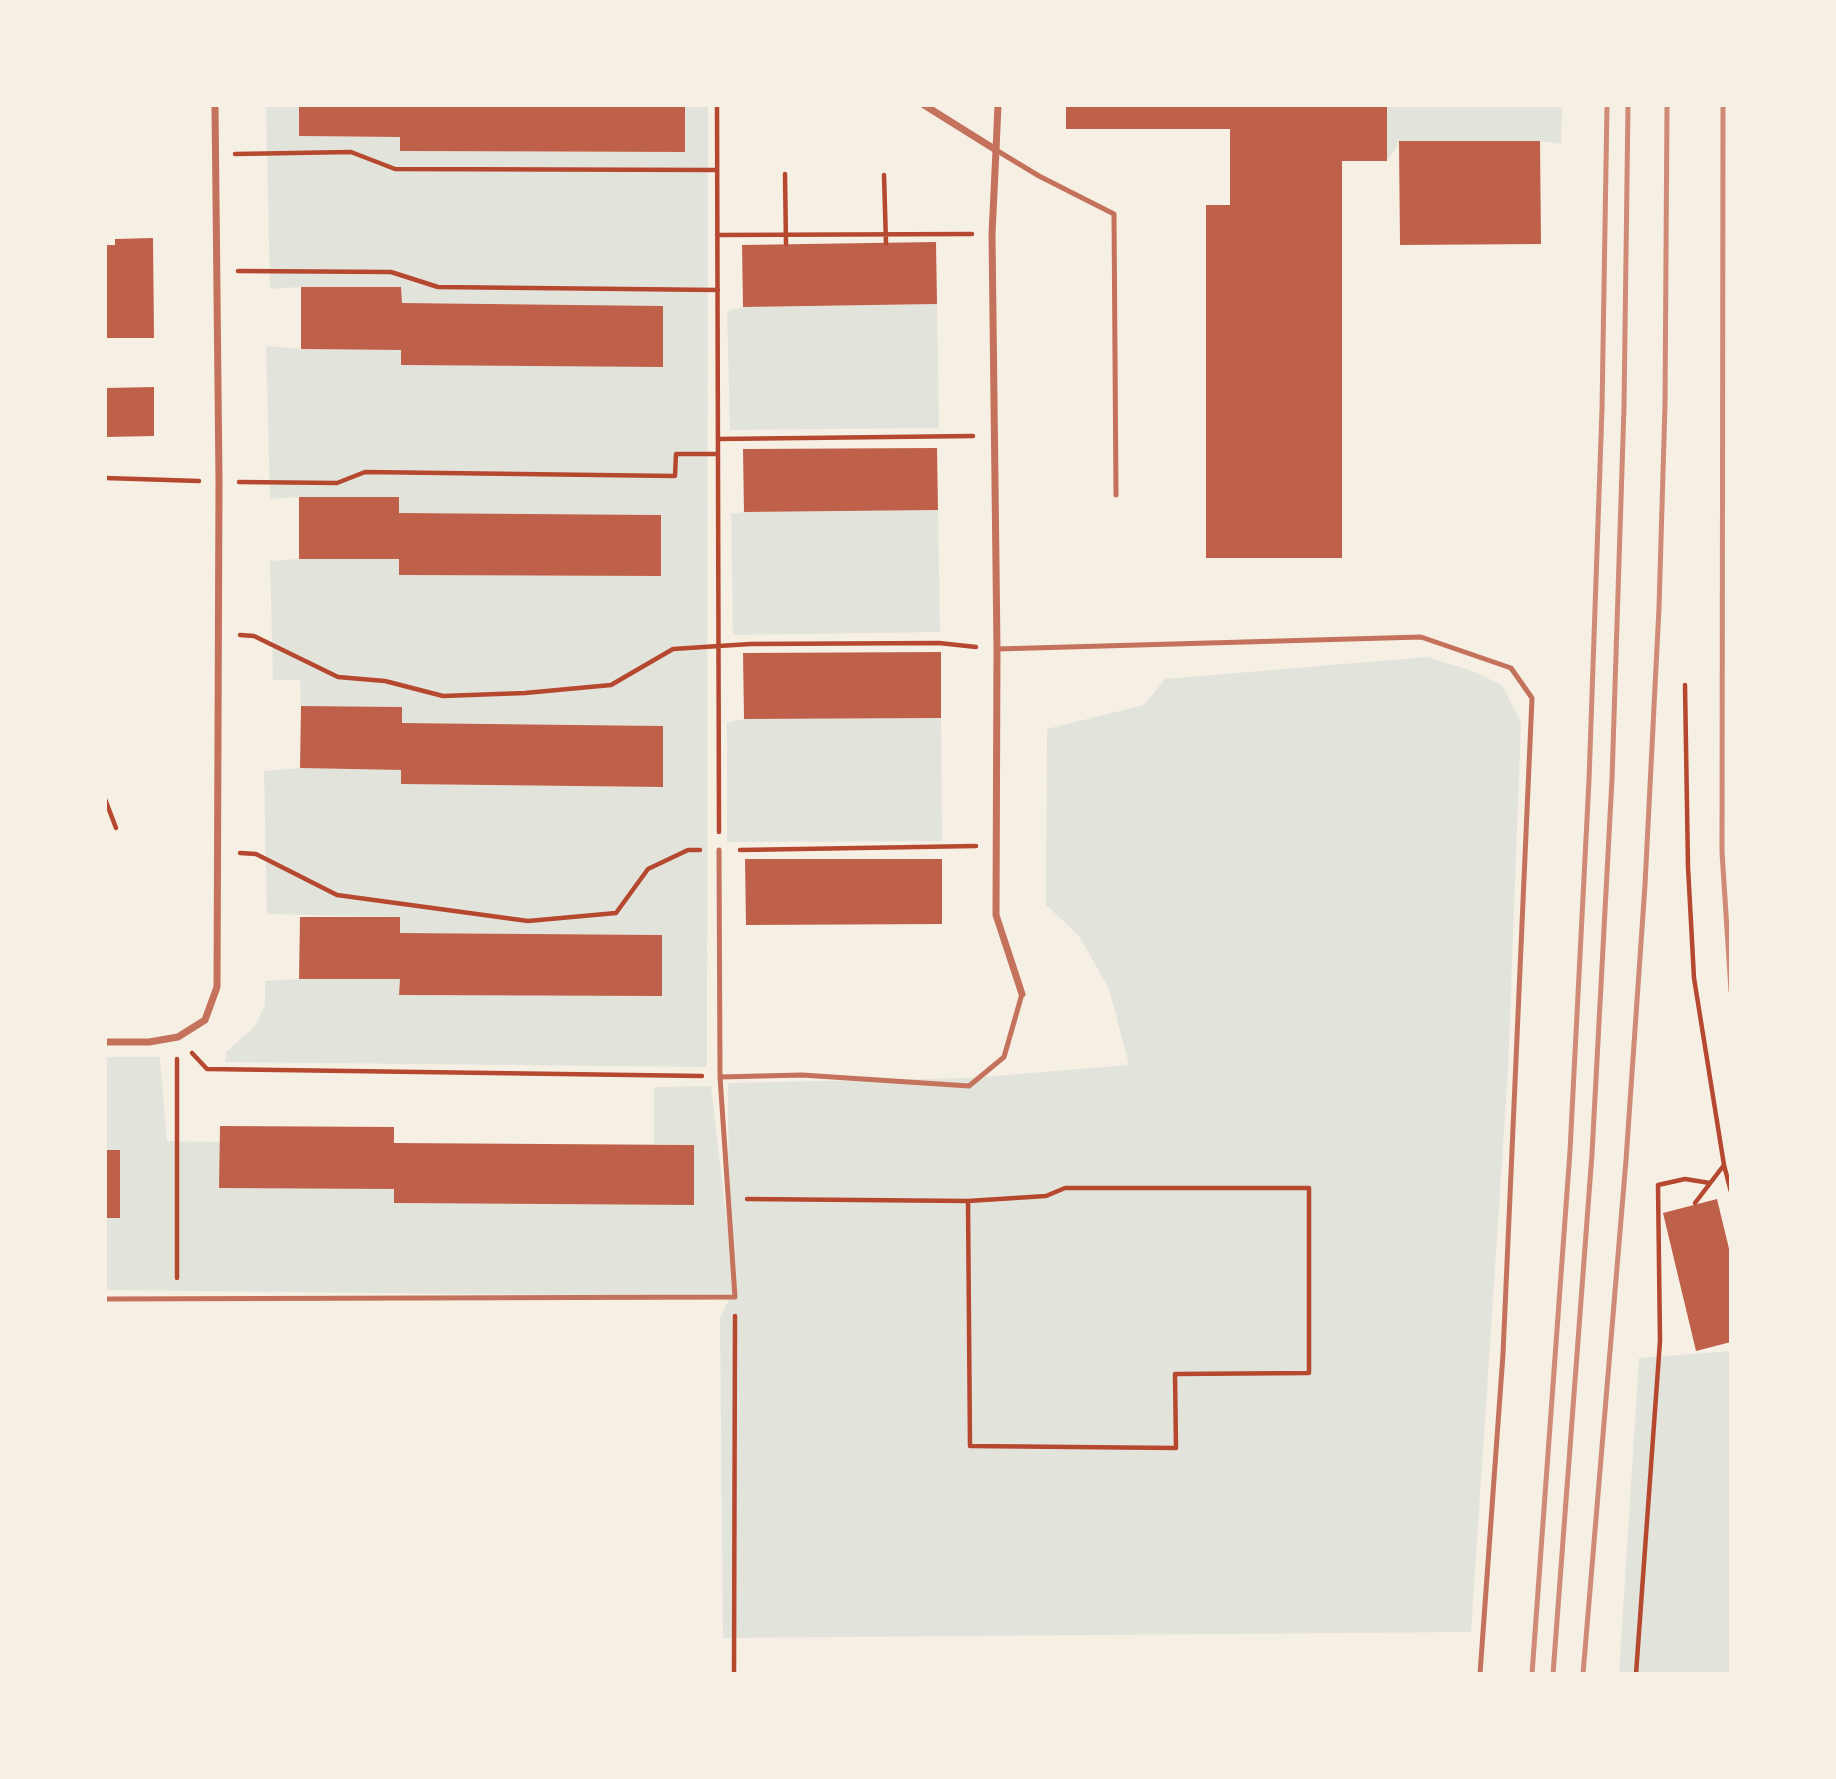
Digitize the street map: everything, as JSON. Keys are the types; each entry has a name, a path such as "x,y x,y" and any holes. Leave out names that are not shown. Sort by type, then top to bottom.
{"street":[{"path":"105,1042 149,1042 177,1037 205,1020 217,987 219,481 215,105"},
{"path":"924,105 996,150"},
{"path":"998,105 992,233 997,649 996,915 1022,994"}],"lane":[{"path":"996,150 1039,176 1114,214 1116,495"},
{"path":"997,649 1421,637 1511,668 1532,698 1503,1354 1480,1674"},
{"path":"105,1299 735,1297 720,1076 719,850"},
{"path":"720,1076 802,1075 970,1086 1004,1057 1022,994"}],"path":[{"path":"717,105 719,850"},
{"path":"215,154 351,152 395,169 718,170"},
{"path":"785,174 786,244"},
{"path":"884,176 886,243"},
{"path":"717,235 992,233"},
{"path":"217,271 391,272 439,286 718,290"},
{"path":"718,439 994,436"},
{"path":"105,478 337,483 365,472 676,477 676,454 718,454"},
{"path":"218,633 254,636 338,677 385,681 443,696 525,693 611,685 673,649 750,644 939,643 997,649"},
{"path":"1685,685 1688,867 1694,978 1724,1165 1731,1192"},
{"path":"105,799 116,828"},
{"path":"218,853 256,853 337,895 528,922 616,913 648,869 688,850 996,846"},
{"path":"177,1037 207,1069 720,1076"},
{"path":"177,1037 177,1299"},
{"path":"1695,1203 1724,1165"},
{"path":"1636,1674 1658,1363 1658,1185 1685,1179 1710,1183"},
{"path":"728,1199 968,1201 1046,1196 1065,1188 1309,1188 1309,1373 1175,1374 1176,1448 970,1446 968,1201"},
{"path":"734,1674 735,1297"}],"shaded area":[{"path":"266,105 299,105 299,136 400,137 401,151 685,152 685,105 708,105 707,1067 225,1062 226,1052 255,1026 265,1005 265,981 400,979 400,995 662,996 662,935 400,933 399,917 267,914 264,771 300,768 401,770 402,784 663,787 663,726 402,723 401,707 301,706 300,680 273,680 270,561 399,559 399,575 661,576 661,515 399,513 398,497 270,499 266,346 401,350 401,365 663,366 663,306 402,303 401,287 270,289"},
{"path":"1387,105 1562,105 1561,144 1540,141 1400,141 1387,161"},
{"path":"937,304 939,428 730,430 727,311 743,307"},
{"path":"938,510 940,632 733,635 731,514"},
{"path":"1427,657 1470,670 1502,685 1521,722 1508,1071 1471,1632 723,1638 720,1318 730,1297 105,1290 105,1218 120,1218 105,1150 105,1057 160,1057 167,1141 220,1142 394,1189 394,1203 693,1205 694,1145 654,1144 654,1087 711,1086 729,1242 728,1083 969,1078 1129,1065 1109,989 1079,936 1046,905 1047,729 1144,705 1165,679"},
{"path":"941,718 942,841 727,842 727,723 744,719"},
{"path":"1731,1351 1731,1674 1619,1674 1639,1358"}],"building":[{"path":"299,105 685,105 685,152 400,151 400,137 299,136"},
{"path":"1066,105 1387,105 1387,161 1342,161 1342,558 1206,558 1206,205 1230,205 1230,129 1066,129"},
{"path":"1399,141 1540,141 1541,244 1400,245"},
{"path":"153,238 154,338 105,338 105,245 115,245 115,239"},
{"path":"936,242 937,304 743,307 742,245"},
{"path":"301,287 401,287 402,303 663,306 663,367 401,365 401,350 301,349"},
{"path":"154,387 154,436 105,437 105,388"},
{"path":"937,448 938,510 744,512 743,449"},
{"path":"299,497 399,497 399,513 661,515 661,576 399,575 399,559 299,559"},
{"path":"941,652 941,718 744,719 743,653"},
{"path":"301,706 402,707 402,723 663,726 663,787 401,784 401,770 300,768"},
{"path":"745,859 942,859 942,924 746,925"},
{"path":"300,917 400,917 400,933 662,935 662,996 399,995 400,979 299,979"},
{"path":"220,1126 394,1127 394,1143 694,1145 694,1205 394,1203 394,1189 219,1188"},
{"path":"105,1150 120,1150 120,1218 105,1218"},
{"path":"1717,1199 1731,1257 1731,1342 1696,1351 1663,1213"}],"railway":[{"path":"1532,1674 1570,1151 1589,780 1602,409 1607,105"},
{"path":"1553,1674 1592,1154 1612,779 1624,407 1628,105"},
{"path":"1583,1674 1626,1160 1645,885 1659,608 1665,405 1667,105"},
{"path":"1723,105 1722,852 1731,991"}]}
